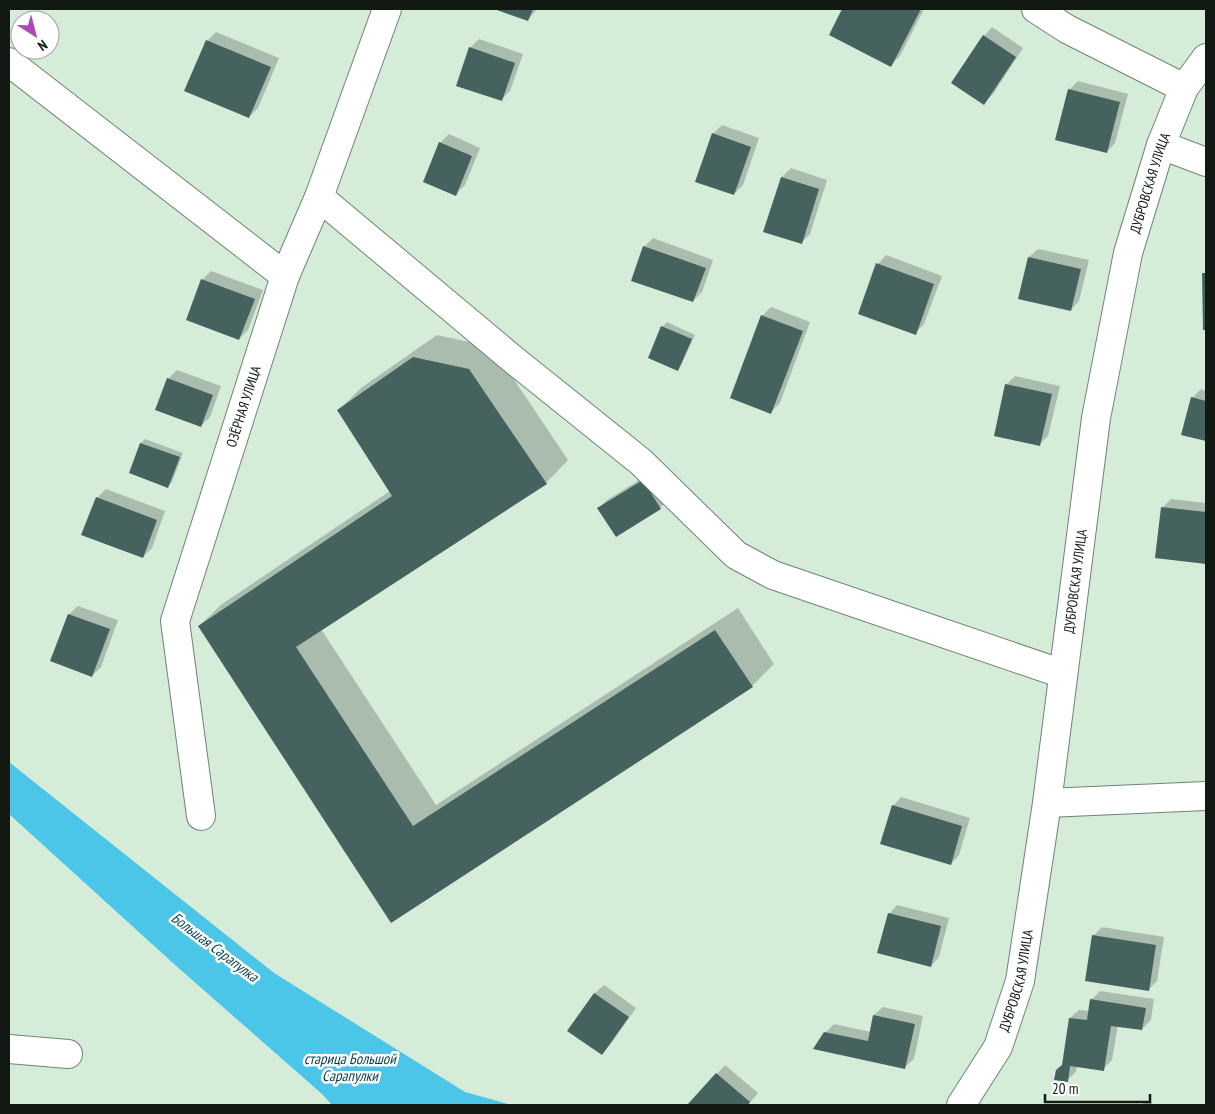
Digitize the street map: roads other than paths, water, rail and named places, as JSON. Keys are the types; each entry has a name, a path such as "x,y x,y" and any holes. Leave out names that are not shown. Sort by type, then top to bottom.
{"street":[{"name":"ОЗЁРНАЯ УЛИЦА","path":"201,816 175,621 285,276 319,197 387,9"},
{"path":"1036,9 1067,29 1184,88"},
{"name":"ДУБРОВСКАЯ УЛИЦА","path":"961,1105 998,1046 1020,981 1047,803 1096,418 1128,253 1161,145 1184,88 1206,58"},
{"path":"9,62 285,276"},
{"path":"1161,145 1206,162"},
{"path":"319,197 515,361 641,462 736,556 773,575 1063,674"},
{"path":"1047,803 1206,796"},
{"path":"9,1049 68,1054"}],"water":[{"name":"старица Большой Сарапулки","path":"9,762 274,973 465,1092 512,1105 332,1105 9,814"}],"water label":[{"name":"Большая Сарапулка","path":"215,947"}]}
